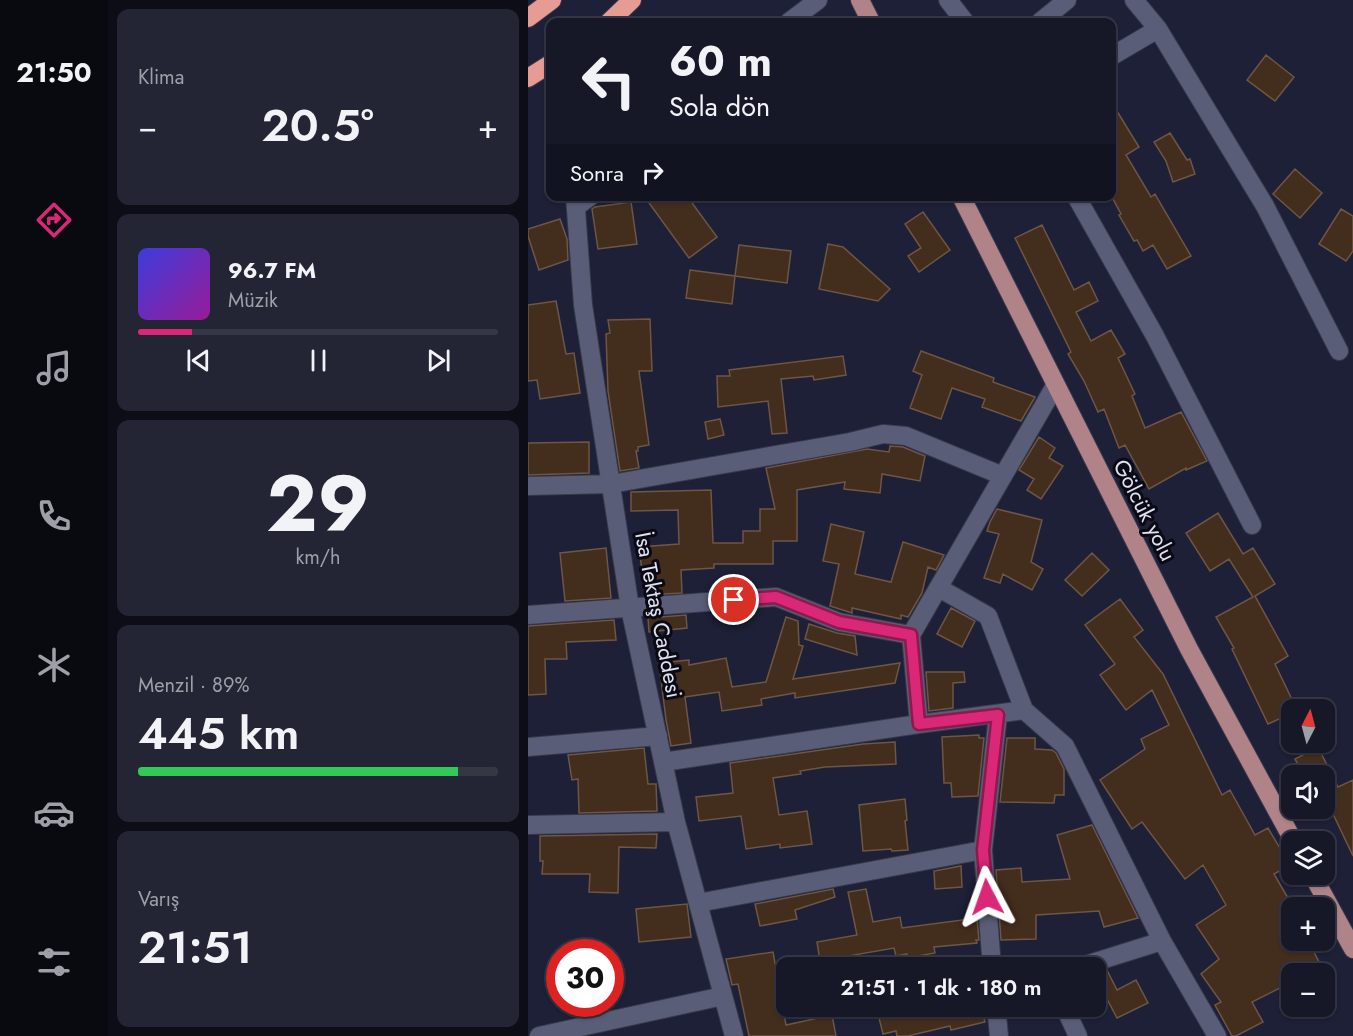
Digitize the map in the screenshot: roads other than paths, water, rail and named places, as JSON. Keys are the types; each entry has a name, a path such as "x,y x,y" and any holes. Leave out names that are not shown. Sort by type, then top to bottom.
{"highway":[{"path":"528,18 551,0"},
{"path":"613,18 632,0"},
{"path":"528,78 546,66"}],"main road":[{"path":"860,0 869,18"},
{"name":"Gölcük yolu","path":"963,201 1189,649 1288,831"},
{"path":"1318,885 1353,949"}],"street":[{"path":"794,18 818,0"},
{"path":"948,0 962,18"},
{"path":"1045,18 1067,0"},
{"path":"1134,0 1158,29 1266,206 1338,351"},
{"path":"1116,54 1158,29"},
{"path":"1079,201 1155,336 1252,525"},
{"name":"İsa Tektaş Caddesi","path":"575,202 583,305 630,608 676,822 734,1036"},
{"path":"919,724 911,635 1055,386"},
{"path":"528,486 611,484 850,442 883,434 906,436 1003,476"},
{"path":"939,588 988,616 1024,710 1065,746 1162,941 1217,1036"},
{"path":"528,615 776,597 839,622 911,635"},
{"path":"663,762 1024,710"},
{"path":"991,957 983,850 998,715"},
{"path":"528,747 658,736"},
{"path":"528,825 676,822"},
{"path":"698,903 983,850"},
{"path":"1106,959 1162,941"},
{"path":"539,1036 723,996"},
{"path":"997,1017 999,1036"},
{"path":"1069,1017 1078,1036"}]}
